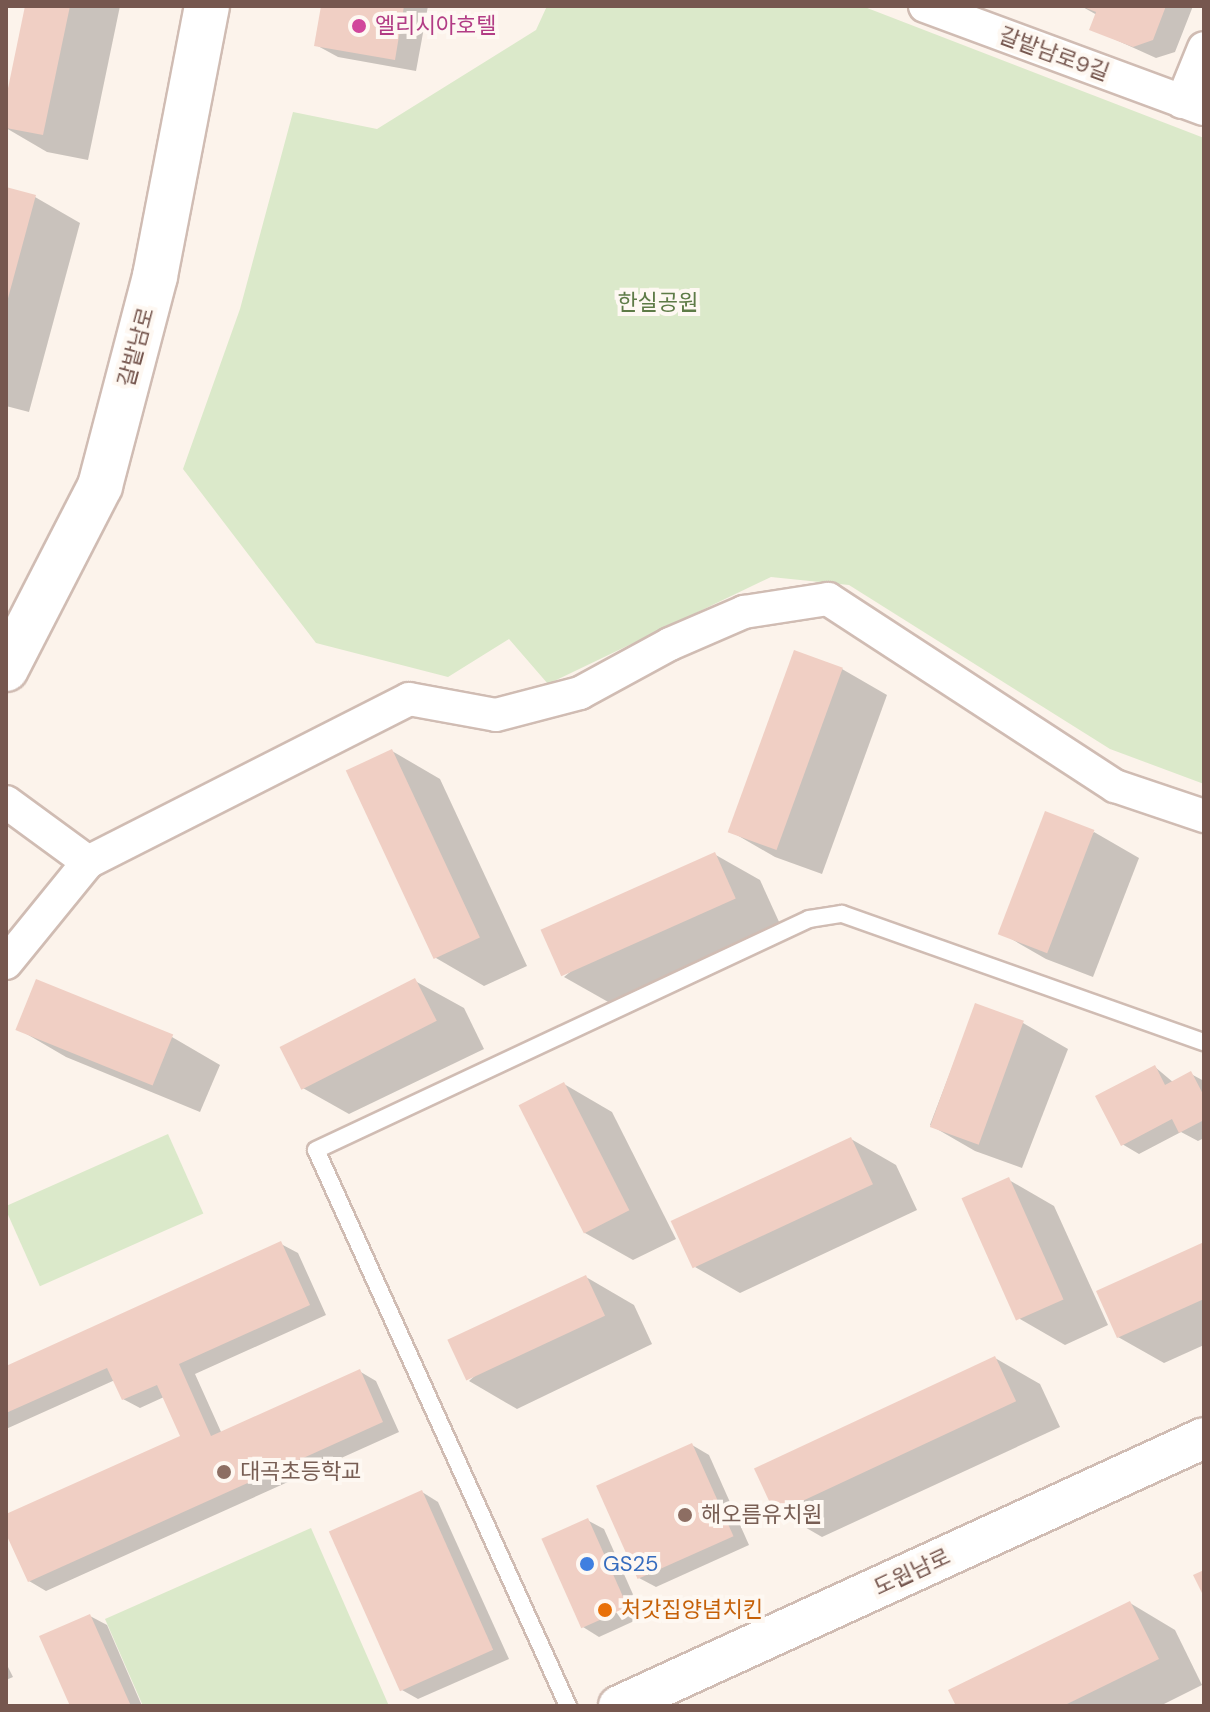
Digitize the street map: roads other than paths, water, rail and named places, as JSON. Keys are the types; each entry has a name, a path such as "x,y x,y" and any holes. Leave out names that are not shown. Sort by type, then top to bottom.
{"main road":[{"name":"갈밭남로","path":"6,669 100,486 155,276 207,6"}],"street":[{"name":"갈밭남로9길","path":"925,6 1193,106"},
{"path":"1193,106 1204,48"},
{"path":"6,963 88,862 409,699 496,715 580,693 670,644 744,612 828,599 1115,786 1204,816"},
{"path":"6,802 88,862"},
{"name":"도원남로","path":"619,1706 1204,1438"}],"lane":[{"path":"568,1706 316,1150 809,919 842,914 1204,1042"}],"place":[{"name":"엘리시아호텔","path":"359,26"},
{"name":"대곡초등학교","path":"224,1472"},
{"name":"해오름유치원","path":"685,1515"},
{"name":"GS25","path":"587,1564"},
{"name":"처갓집양념치킨","path":"605,1610"}],"park label":[{"name":"한실공원","path":"658,303"}]}
